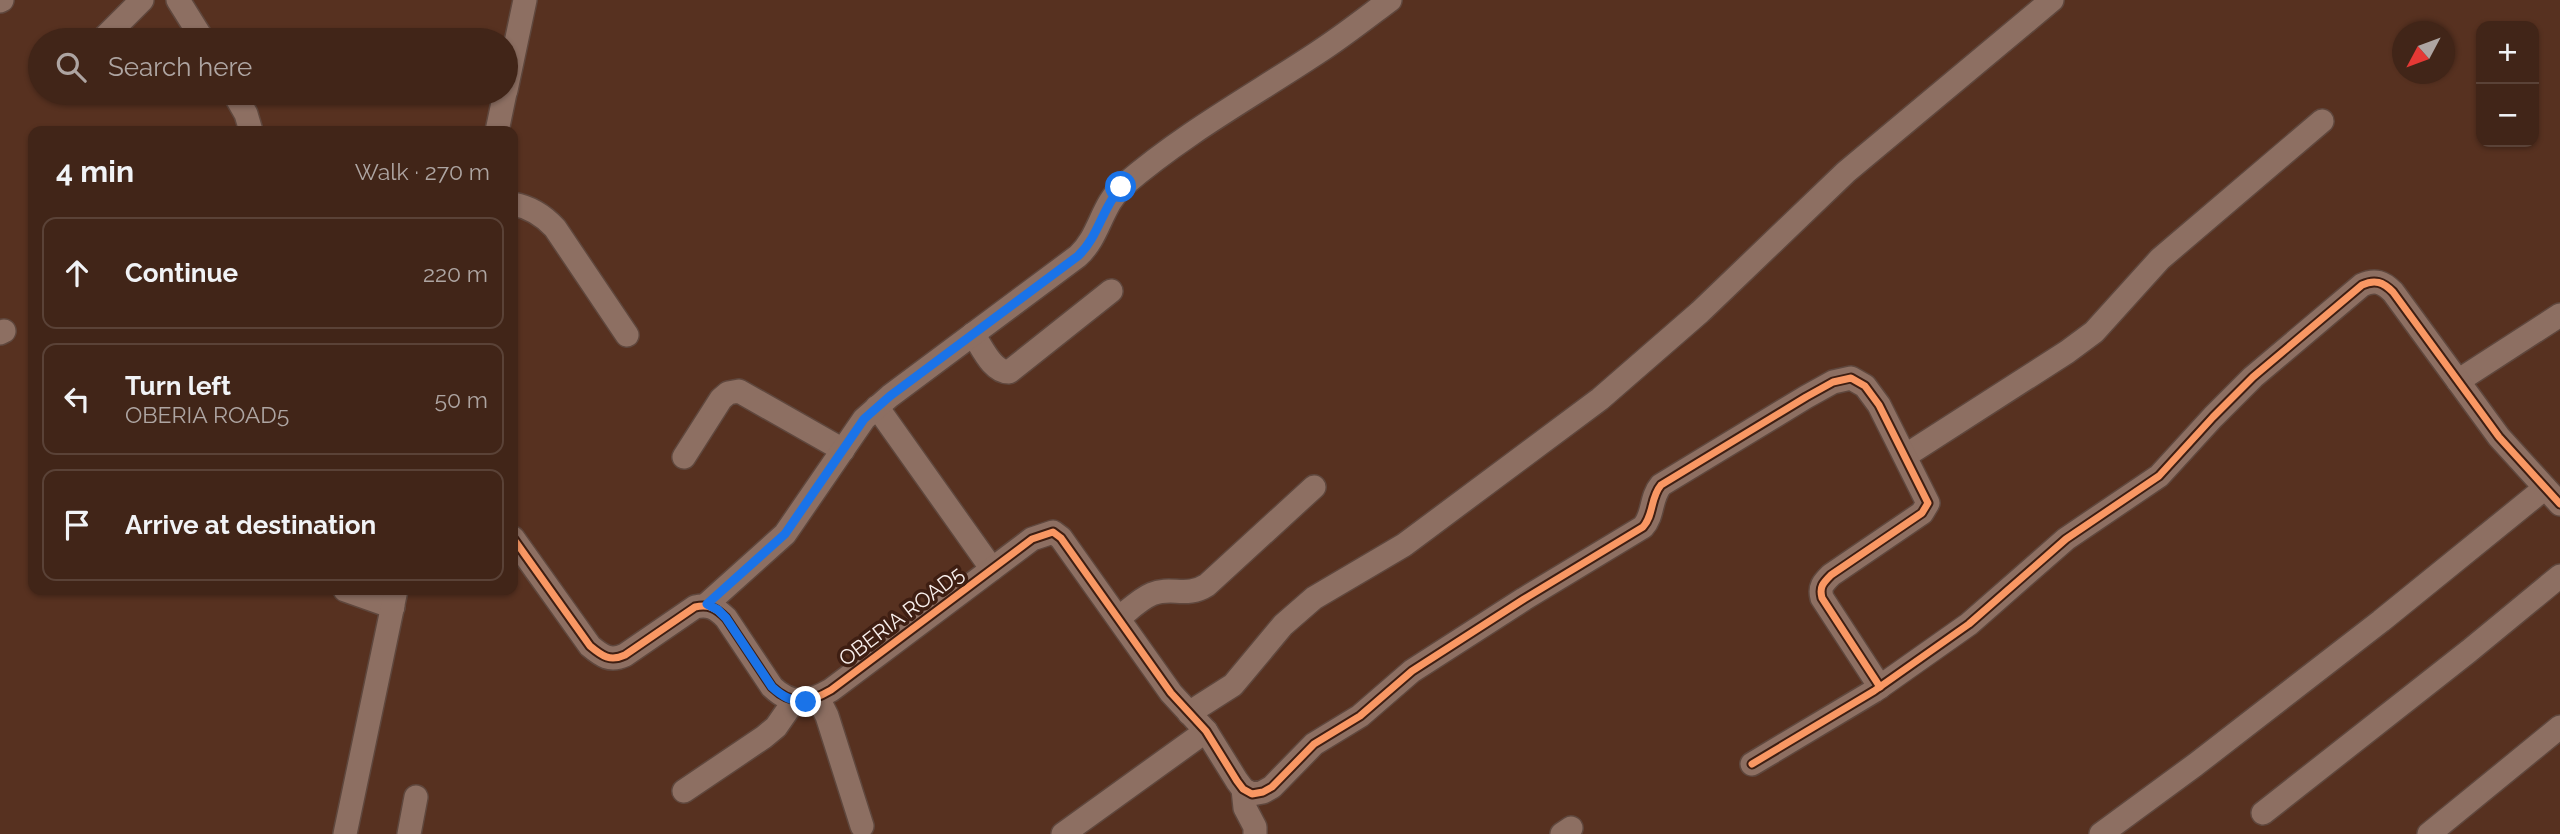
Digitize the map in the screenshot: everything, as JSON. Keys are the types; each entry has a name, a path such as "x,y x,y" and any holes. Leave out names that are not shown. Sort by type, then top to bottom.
{"street":[{"path":"114,28 142,0"},
{"path":"178,0 195,28"},
{"path":"518,32 525,0"},
{"path":"518,545 590,646 604,657 617,659 625,655 695,607 707,604 785,534 864,419 1088,247 1114,195 1133,177 1246,97 1319,52 1390,0"},
{"path":"1189,713 1233,685 1283,625 1314,598 1404,545 1600,399 1700,312 1846,172 2052,0"},
{"path":"241,105 250,126"},
{"path":"498,126 502,105"},
{"path":"1905,456 2094,332 2160,259 2322,121"},
{"path":"518,206 535,211 555,228 626,335"},
{"path":"1752,764 1880,687 1969,624 2066,539 2159,476 2213,416 2253,377 2362,285 2371,281 2386,285 2499,437 2552,496 2101,834"},
{"path":"974,334 996,368 1009,372 1111,291"},
{"path":"2458,381 2560,315"},
{"path":"1243,789 1252,794 1263,792 1314,744 1360,716 1412,671 1643,527 1648,521 1656,491 1661,485 1833,382 1851,378 1865,386 1878,405 1925,496 1927,508 1831,575 1820,591 1880,687"},
{"path":"684,457 720,400 728,393 739,391 843,450"},
{"path":"877,407 992,569"},
{"path":"1255,834 1255,827 1245,808 1243,789 1206,731 1157,674 1119,618 1152,594 1189,593 1207,585 1314,487"},
{"name":"OBERIA ROAD5","path":"794,701 806,702 818,698 1032,539 1053,532 1061,538 1119,618"},
{"path":"2263,813 2560,576"},
{"path":"345,834 395,598 376,595"},
{"path":"684,791 764,737 776,727 794,701 782,696 772,687 726,618 707,604"},
{"path":"818,698 827,716 862,826"},
{"path":"2429,834 2560,727"},
{"path":"1063,834 1206,731"},
{"path":"410,834 416,797"}],"cycle path":[{"path":"1752,764 1874,691 1969,624 2066,539 2159,476 2253,377 2367,283 2379,282 2393,292 2499,437 2560,504"},
{"path":"518,545 590,646 602,655 610,658 625,655 695,607 708,607 726,618 772,687 794,700 808,700 831,690 1032,539 1053,532 1061,538 1171,693 1206,731 1243,789 1252,794 1272,787 1314,744 1360,716 1412,671 1643,527 1661,485 1806,397 1833,382 1851,378 1865,386 1879,405 1928,503 1922,513 1831,575 1821,588 1822,598 1880,687"}],"route":[{"path":"806,702 782,696 772,687 726,618 707,604 785,534 864,419 890,396 1088,247 1107,207 1121,187"}]}
